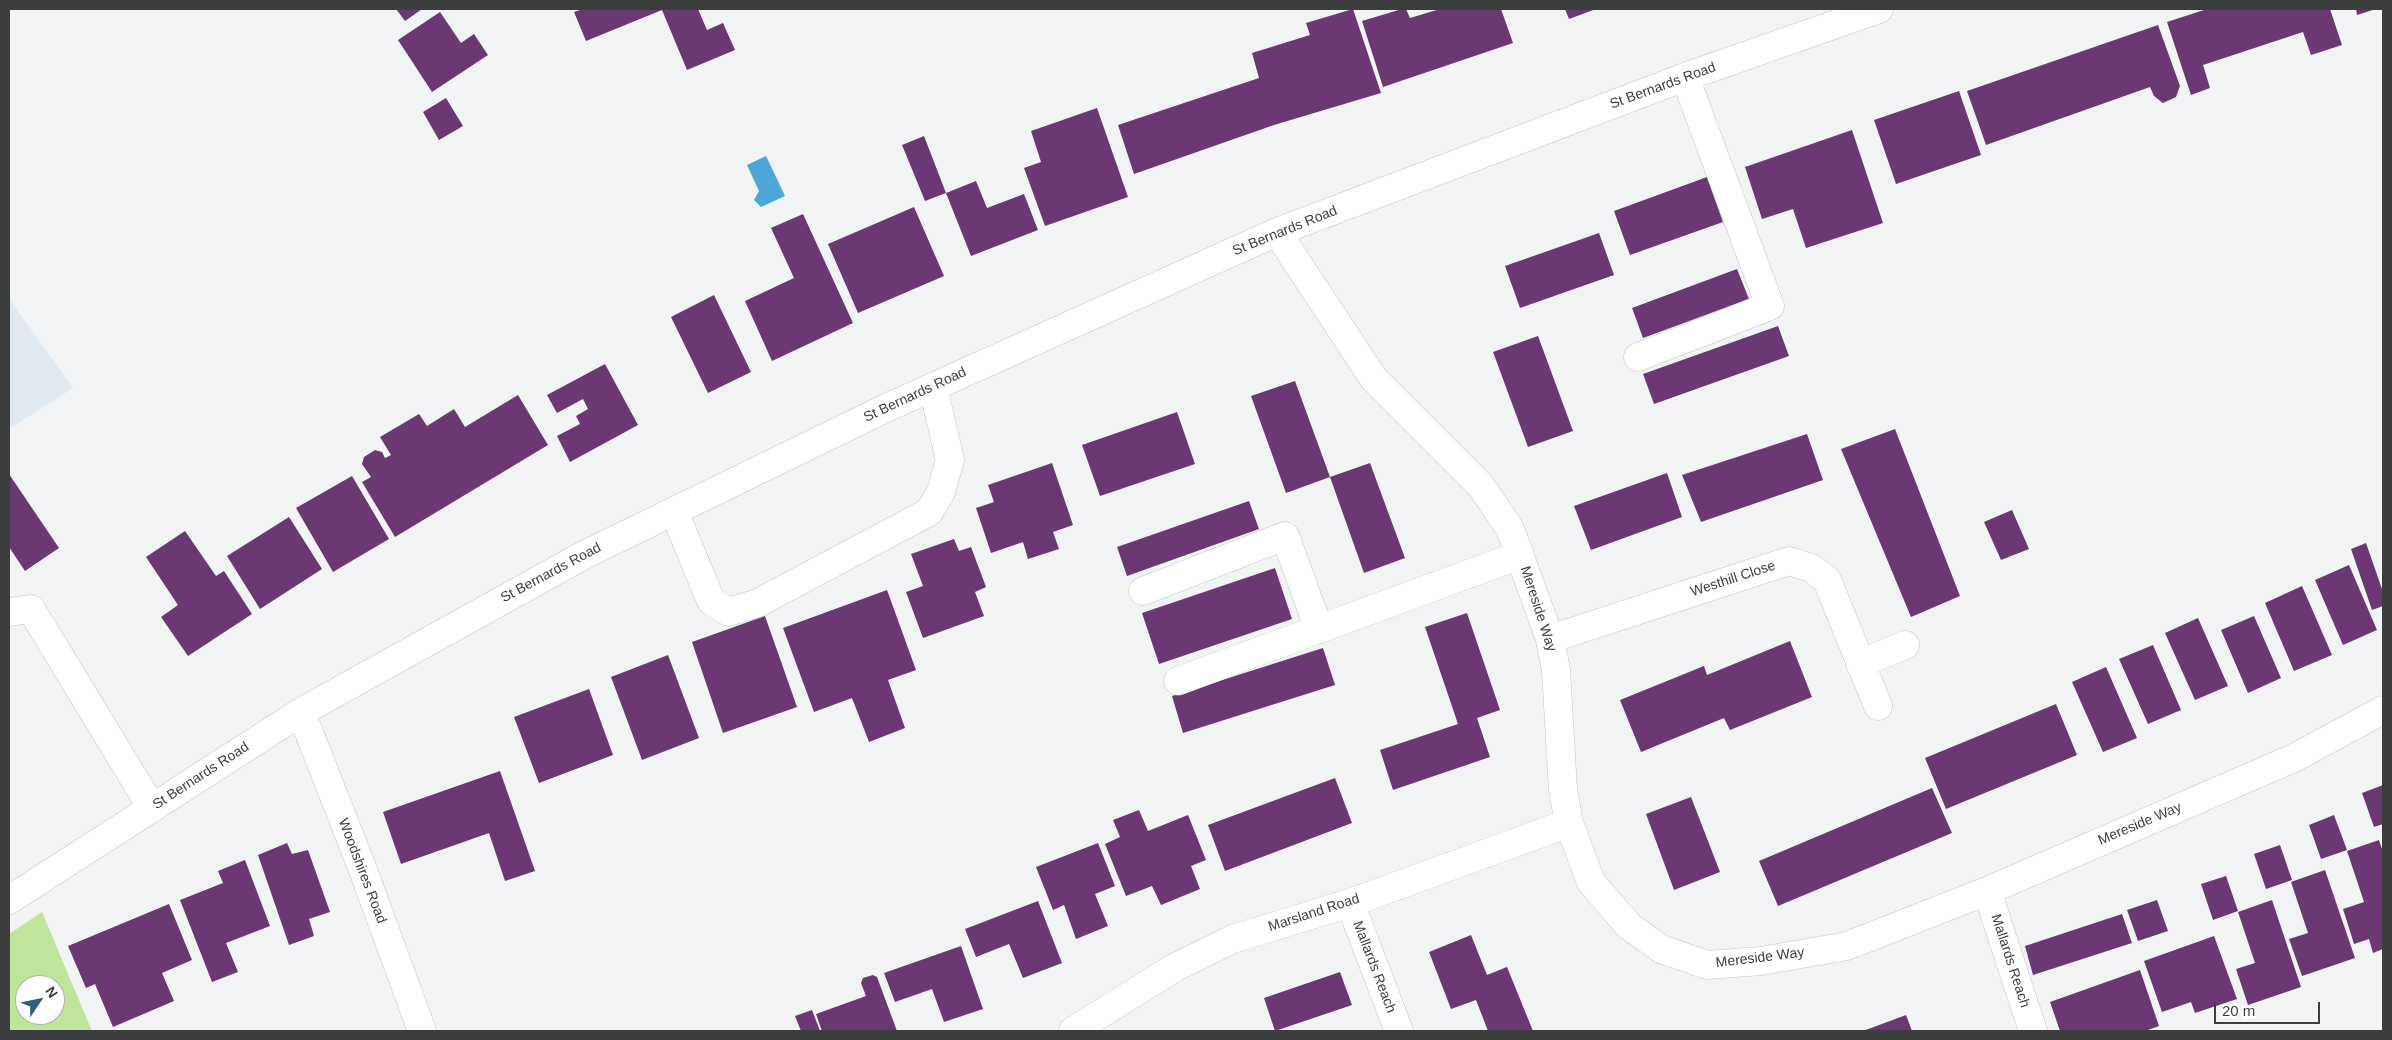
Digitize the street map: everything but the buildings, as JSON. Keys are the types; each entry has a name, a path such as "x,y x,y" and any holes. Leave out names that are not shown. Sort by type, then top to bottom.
{"street":[{"name":"St Bernards Road","path":"9,900 301,712 584,555 933,387 1277,232 1685,77 1879,9"},
{"path":"1638,356 1770,306 1685,77"},
{"name":"Mereside Way","path":"1277,232 1374,379 1481,486 1510,529 1550,639 1556,670 1563,790 1569,822 1591,882 1628,926 1661,949 1707,965 1761,961 1847,946 1986,891 2294,758 2383,710"},
{"path":"674,511 711,601 729,612 758,602 929,512 941,492 950,460 933,387"},
{"path":"1143,591 1285,536 1319,629"},
{"path":"1178,681 1520,555"},
{"name":"Westhill Close","path":"1550,639 1789,561 1811,568 1827,580 1878,706"},
{"path":"9,612 31,609 152,808"},
{"path":"1860,664 1905,645"},
{"name":"Woodshires Road","path":"301,712 363,870 422,1031"},
{"name":"Marsland Road","path":"1073,1031 1159,977 1233,939 1350,903 1569,822"},
{"name":"Mallards Reach","path":"1986,891 2033,1031"},
{"name":"Mallards Reach","path":"1350,903 1399,1031"}],"shaded area":[{"path":"9,299 73,388 14,426 9,427"}],"green space":[{"path":"42,912 92,1031 9,1031 9,934"}],"water":[{"path":"766,156 785,196 761,207 754,200 759,191 747,165"}]}
